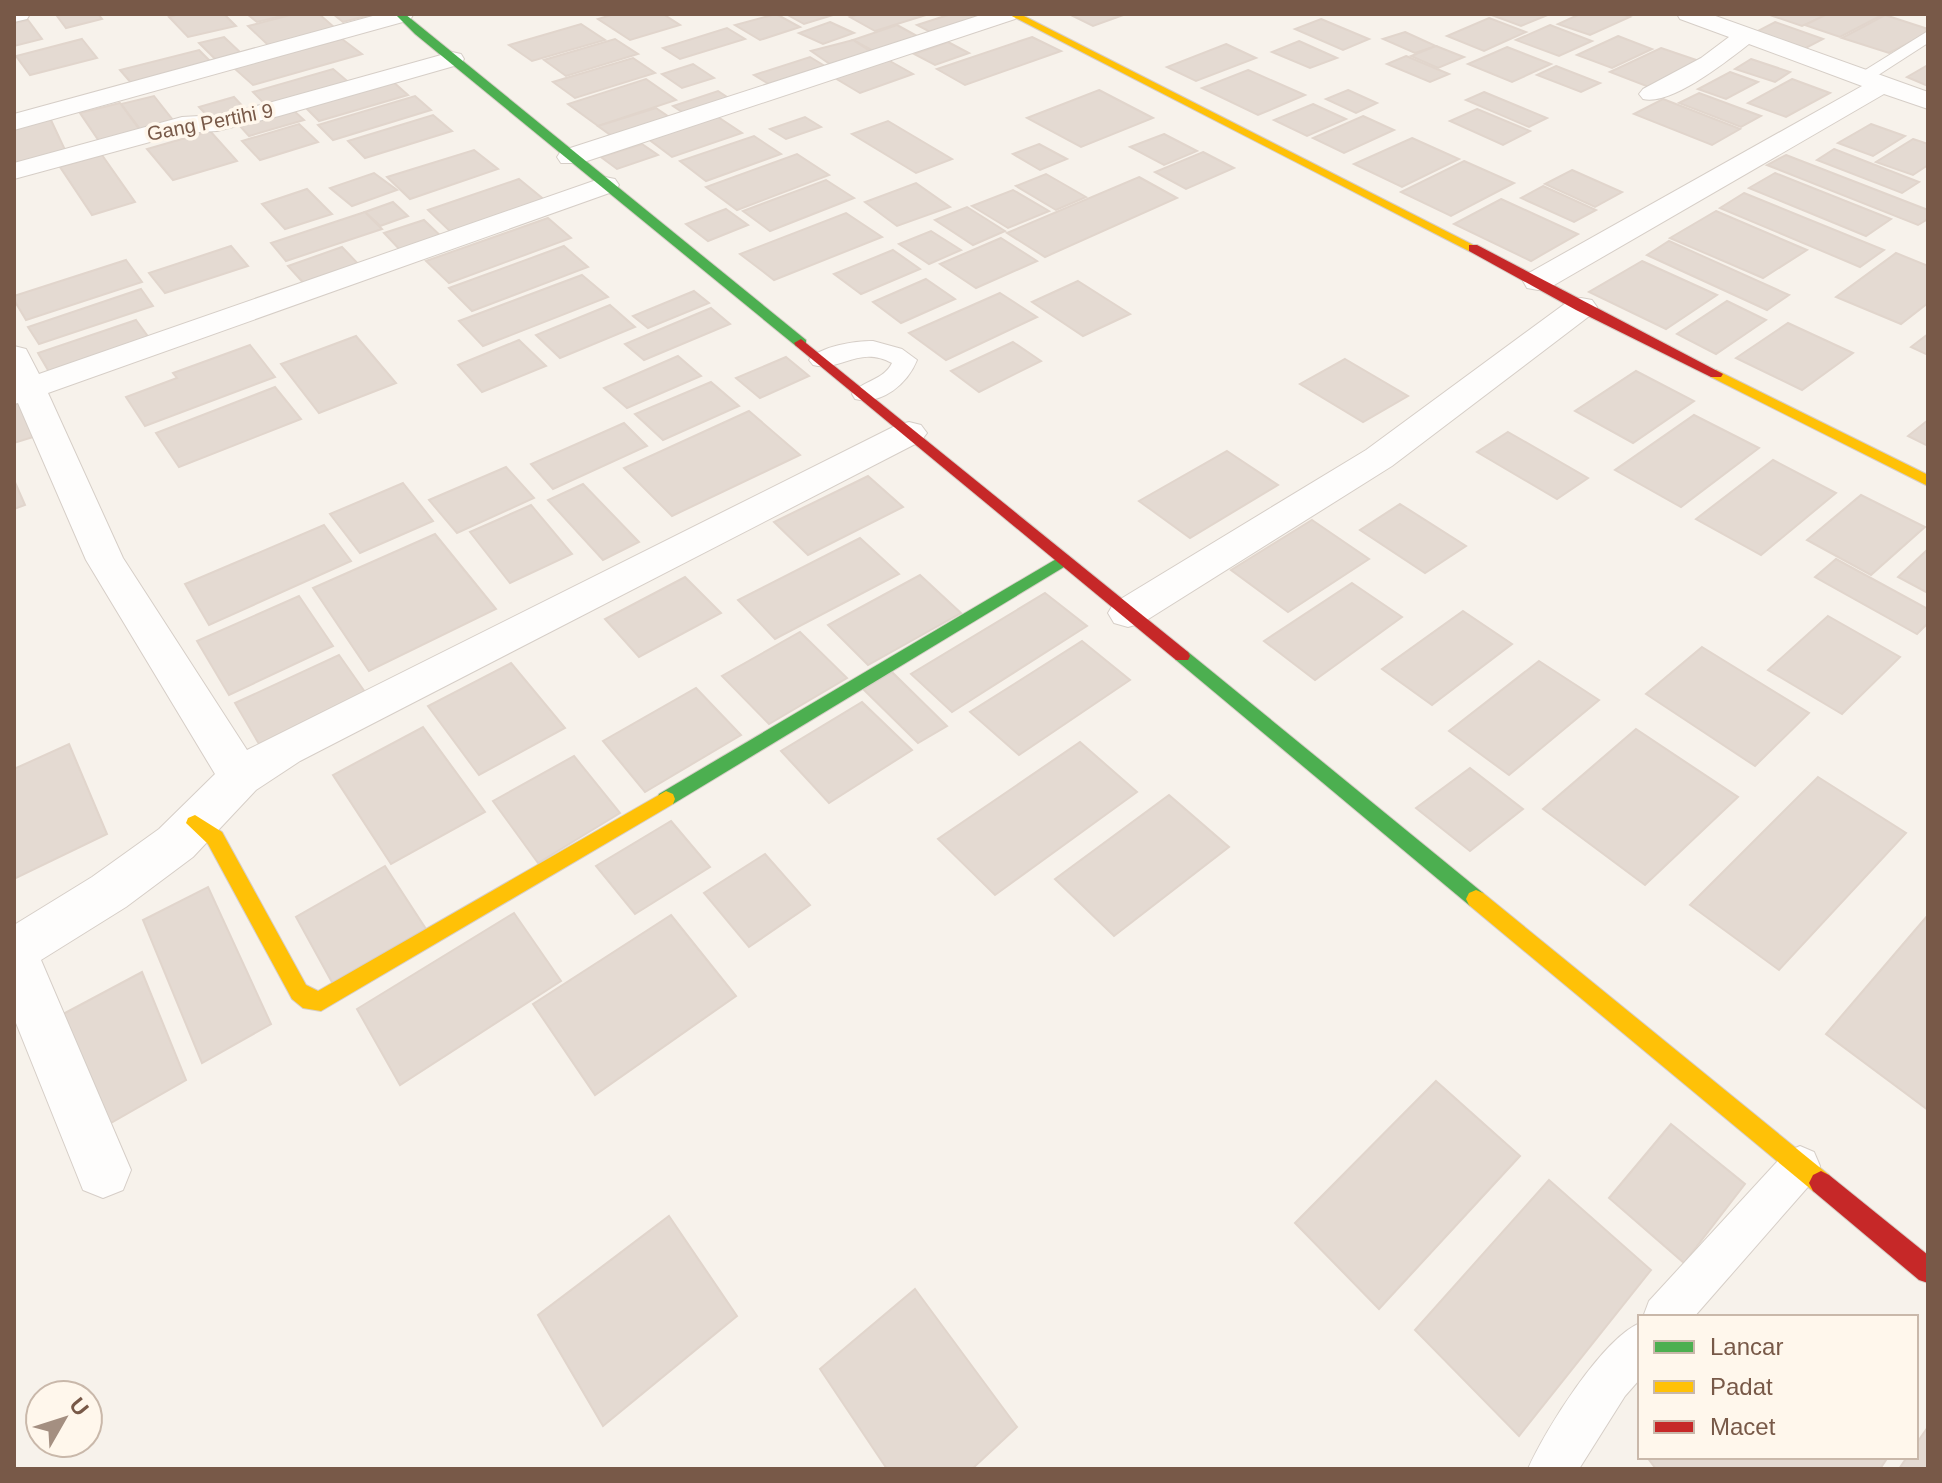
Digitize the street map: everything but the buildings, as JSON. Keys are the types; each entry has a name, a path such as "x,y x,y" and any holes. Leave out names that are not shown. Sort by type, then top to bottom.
{"street":[{"path":"571,157 1010,14 1928,481"},
{"path":"1688,14 1928,101"},
{"path":"14,122 401,15 1928,1271"},
{"path":"1652,94 1710,63 1746,35"},
{"name":"Gang Pertihi 9","path":"14,171 182,125 217,123 270,111 452,59"},
{"path":"1538,281 1873,81"},
{"path":"240,777 105,560 20,379 605,185"},
{"path":"1128,613 1379,458 1581,307"},
{"path":"103,1170 14,953 109,892 176,843 240,777 284,749 909,433"},
{"path":"195,823 215,838 299,992 310,1001 321,1001 494,902 1063,560"}],"lane":[{"path":"1873,81 1928,36"},
{"path":"821,360 863,347 887,349 905,360 901,372 887,385 864,394"},
{"path":"1667,1315 1800,1166"},
{"path":"1552,1469 1609,1380 1638,1347"}],"traffic: fast":[{"path":"400,14 418,32 801,343"},
{"path":"666,799 1063,560"},
{"path":"1182,656 1476,899"}],"traffic: slow":[{"path":"1013,14 1473,248"},
{"path":"1716,374 1928,481"},
{"path":"195,823 215,838 299,992 310,1001 321,1001 666,799"},
{"path":"1476,899 1821,1183"}],"traffic: jam":[{"path":"1473,248 1581,307 1716,374"},
{"path":"801,343 1182,656"},
{"path":"1821,1183 1928,1271"}]}
